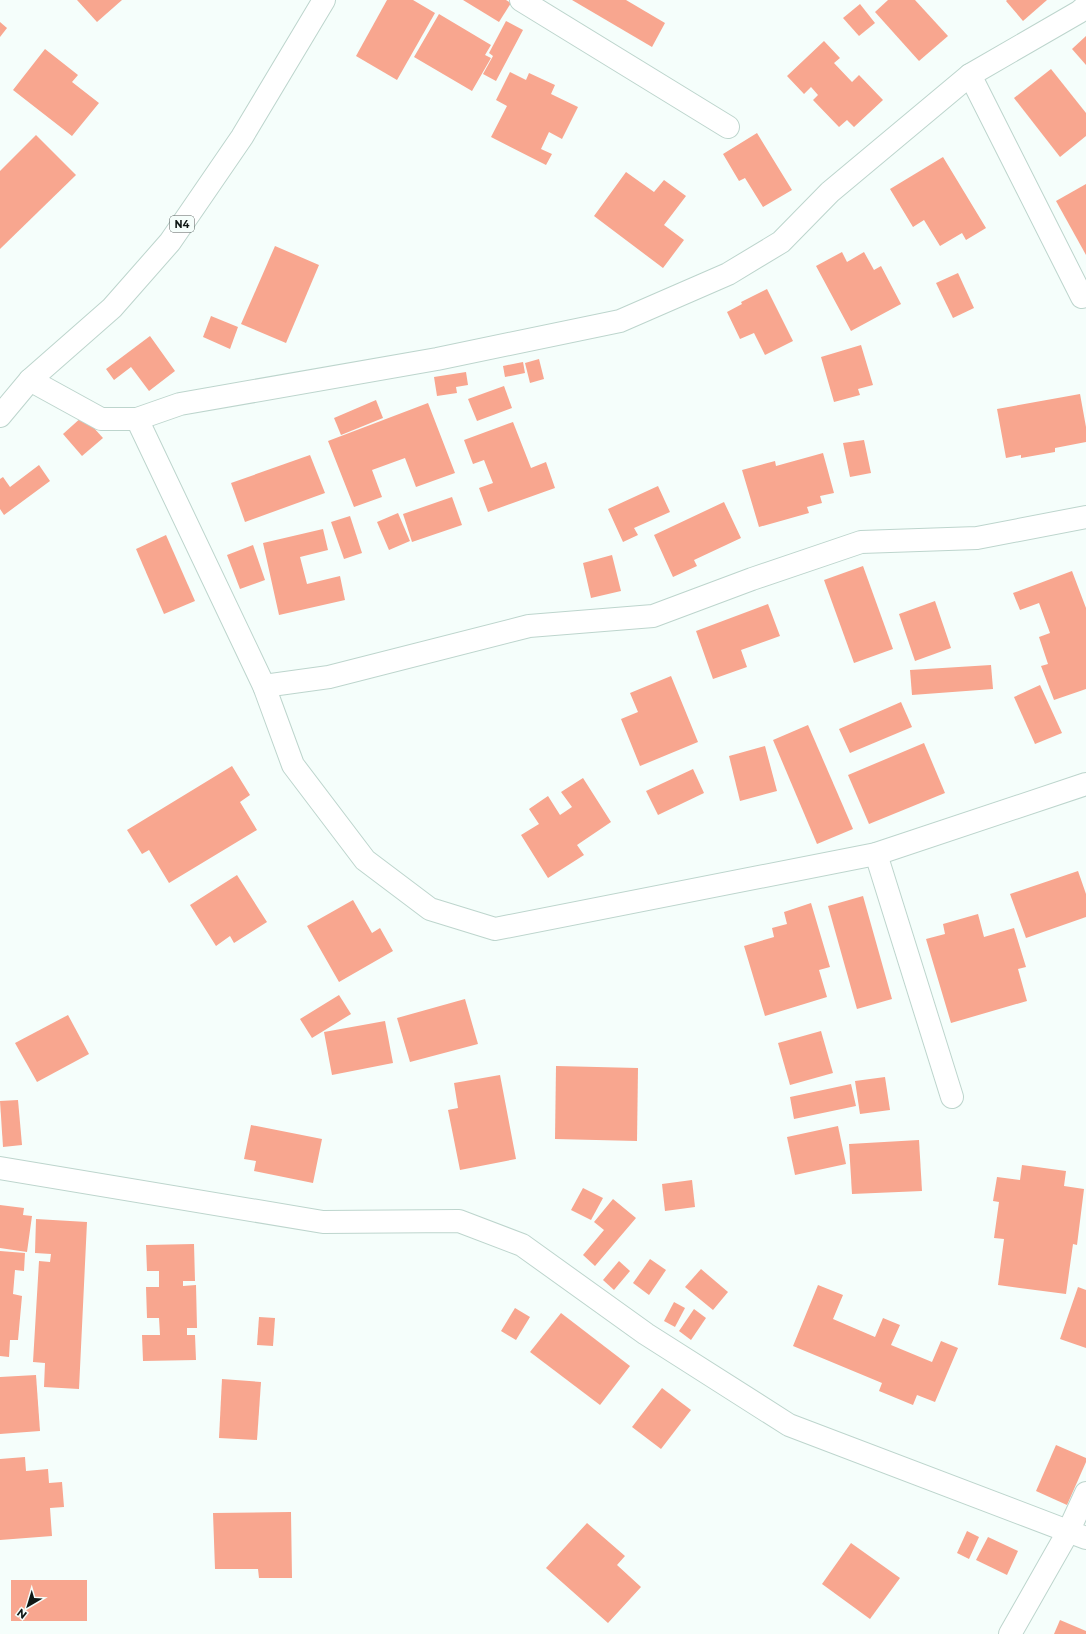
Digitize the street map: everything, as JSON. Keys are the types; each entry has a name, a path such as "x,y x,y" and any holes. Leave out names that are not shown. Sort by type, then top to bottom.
{"main road":[{"name":"N4","path":"0,416 30,380 112,308 170,242 242,137 324,0"},
{"path":"521,0 728,127"},
{"path":"30,380 101,419 137,419 180,404 437,359 620,320 728,274 781,242 830,192 970,75 1079,12 1086,6"},
{"path":"970,75 1082,297"},
{"path":"137,419 264,686 294,765 366,860 430,909 495,930 876,854 1086,784"},
{"path":"264,686 329,677 529,626 653,616 752,579 861,542 977,538 1086,517"},
{"path":"876,854 952,1097"},
{"path":"0,1168 323,1222 459,1221 522,1245 646,1334 789,1425 1077,1535"},
{"path":"1010,1634 1077,1535 1086,1493"}],"building":[{"path":"77,0 122,0 97,22"},
{"path":"387,0 413,0 435,13 397,80 356,56"},
{"path":"463,0 506,0 511,3 499,22"},
{"path":"572,0 626,0 665,23 652,47"},
{"path":"888,0 915,0 948,36 919,61 875,12"},
{"path":"1047,0 1023,21 1006,1"},
{"path":"860,4 875,23 859,36 843,18"},
{"path":"439,14 491,45 485,55 491,58 472,91 414,57"},
{"path":"506,21 523,30 496,81 483,74 493,56 489,53"},
{"path":"0,22 7,28 0,37"},
{"path":"1086,36 1086,65 1072,49"},
{"path":"824,41 840,58 834,63 852,82 859,75 883,100 854,127 847,120 839,127 813,100 818,95 811,87 804,94 787,76"},
{"path":"45,49 78,75 72,82 99,103 72,136 13,90"},
{"path":"1051,69 1086,113 1086,136 1060,157 1014,98"},
{"path":"510,72 526,80 529,73 555,85 551,94 578,107 562,139 549,132 541,149 552,154 546,165 491,137 507,106 496,100"},
{"path":"757,133 792,190 763,207 745,178 739,181 723,154"},
{"path":"36,135 76,175 0,249 0,171"},
{"path":"943,157 986,228 966,240 962,233 940,246 924,220 913,227 890,189"},
{"path":"626,172 654,192 664,180 686,196 664,225 684,240 663,268 594,216"},
{"path":"1086,184 1086,255 1056,201"},
{"path":"275,246 319,265 286,343 241,324"},
{"path":"842,252 847,262 864,252 874,270 881,266 901,304 851,331 816,266"},
{"path":"958,273 974,308 953,318 936,283"},
{"path":"767,289 793,341 765,355 754,333 740,339 727,312 742,304 741,302"},
{"path":"211,316 238,327 230,349 203,337"},
{"path":"150,336 175,371 149,391 131,367 114,380 106,369"},
{"path":"861,345 873,385 858,389 860,395 834,402 821,357"},
{"path":"539,359 544,379 530,383 525,363"},
{"path":"523,362 525,373 505,377 503,366"},
{"path":"466,372 468,385 456,387 457,393 437,396 434,377"},
{"path":"504,386 512,408 477,421 468,399"},
{"path":"1080,394 1086,427 1086,442 1055,448 1055,452 1021,458 1021,455 1006,458 997,409"},
{"path":"376,400 383,418 341,435 334,418"},
{"path":"428,403 455,473 416,487 405,458 372,470 382,497 354,507 328,441"},
{"path":"83,416 103,438 82,456 63,434"},
{"path":"513,422 531,468 546,462 555,488 488,512 479,488 493,483 484,460 473,464 464,440"},
{"path":"864,440 871,473 850,477 843,443"},
{"path":"823,453 834,493 820,496 822,503 807,507 809,513 759,527 742,470 775,461 776,466"},
{"path":"310,455 325,493 245,522 231,483"},
{"path":"39,465 50,481 4,515 0,509 0,479 3,477 10,487"},
{"path":"658,486 670,512 634,528 638,535 623,542 608,509"},
{"path":"452,497 462,525 412,542 403,514"},
{"path":"724,502 741,538 694,560 697,566 673,577 654,535"},
{"path":"398,513 410,541 389,550 377,522"},
{"path":"350,516 362,553 344,559 331,522"},
{"path":"323,529 328,550 300,557 307,584 340,576 345,600 279,615 263,543"},
{"path":"166,535 195,601 164,614 136,549"},
{"path":"253,545 265,580 240,589 227,555"},
{"path":"612,555 621,591 591,598 583,563"},
{"path":"863,566 893,649 854,663 824,580"},
{"path":"1072,571 1086,608 1086,689 1054,700 1041,666 1048,664 1039,637 1050,633 1039,603 1020,610 1013,593"},
{"path":"935,601 951,648 915,661 899,614"},
{"path":"768,604 780,636 741,650 747,667 713,679 696,631"},
{"path":"991,665 993,689 912,695 910,670"},
{"path":"671,676 698,742 640,766 621,719 638,712 630,693"},
{"path":"1040,685 1062,733 1035,744 1014,697"},
{"path":"901,702 912,727 850,753 839,729"},
{"path":"808,725 853,829 817,844 773,740"},
{"path":"924,743 945,793 869,824 848,775"},
{"path":"765,746 777,791 740,801 729,756"},
{"path":"232,766 250,795 240,802 257,830 169,883 149,850 142,854 127,830"},
{"path":"693,769 704,793 658,815 646,791"},
{"path":"583,778 611,822 577,845 584,855 548,878 521,835 539,824 529,809 548,796 560,815 572,807 561,792"},
{"path":"1078,871 1086,894 1086,917 1026,938 1010,894"},
{"path":"237,875 267,922 234,943 230,936 216,946 190,905"},
{"path":"863,896 892,999 857,1009 828,906"},
{"path":"353,900 372,933 380,928 393,951 339,982 307,926"},
{"path":"811,903 830,967 819,970 827,997 765,1016 744,946 774,937 772,928 787,924 784,912"},
{"path":"978,914 984,937 1014,928 1026,967 1018,969 1027,1001 951,1023 926,939 945,934 943,924"},
{"path":"339,995 351,1014 312,1038 300,1019"},
{"path":"465,999 478,1044 410,1062 397,1018"},
{"path":"68,1015 89,1054 37,1082 15,1043"},
{"path":"385,1021 393,1063 332,1075 324,1032"},
{"path":"821,1031 833,1073 790,1085 778,1043"},
{"path":"556,1066 638,1068 637,1141 555,1139"},
{"path":"500,1075 516,1159 460,1170 448,1110 458,1108 454,1083"},
{"path":"885,1077 890,1110 860,1114 855,1081"},
{"path":"851,1084 856,1106 794,1119 790,1097"},
{"path":"18,1100 22,1145 3,1147 0,1101"},
{"path":"251,1125 322,1139 313,1183 254,1171 256,1161 244,1159"},
{"path":"838,1126 846,1164 795,1175 787,1137"},
{"path":"919,1140 922,1191 852,1194 849,1144"},
{"path":"1022,1165 1066,1171 1064,1186 1084,1189 1077,1245 1073,1244 1066,1294 998,1285 1004,1239 994,1238 999,1202 993,1201 997,1177 1020,1180"},
{"path":"692,1180 695,1207 665,1211 662,1184"},
{"path":"583,1188 603,1198 591,1220 571,1210"},
{"path":"613,1199 636,1218 595,1266 583,1255 604,1230 594,1222"},
{"path":"0,1205 24,1208 23,1215 32,1216 27,1252 0,1248"},
{"path":"36,1219 87,1222 79,1389 44,1387 45,1363 33,1362 39,1261 50,1262 51,1254 35,1253"},
{"path":"194,1244 195,1281 183,1281 183,1286 196,1285 197,1328 187,1328 187,1335 195,1335 196,1360 143,1361 142,1335 160,1335 159,1318 147,1318 146,1287 159,1287 159,1271 147,1271 146,1245"},
{"path":"0,1251 25,1253 24,1271 15,1270 13,1294 22,1296 18,1340 10,1340 9,1357 0,1356"},
{"path":"650,1259 666,1270 649,1295 633,1283"},
{"path":"619,1261 630,1271 614,1290 603,1280"},
{"path":"701,1269 728,1292 713,1310 685,1287"},
{"path":"818,1285 843,1295 833,1319 875,1337 883,1318 900,1325 891,1345 932,1362 941,1341 958,1348 935,1402 917,1395 913,1405 879,1391 882,1383 793,1346"},
{"path":"1078,1287 1086,1290 1086,1348 1060,1339"},
{"path":"674,1302 685,1308 675,1327 664,1321"},
{"path":"515,1308 530,1317 516,1340 501,1331"},
{"path":"694,1309 706,1318 691,1340 679,1331"},
{"path":"561,1313 630,1366 600,1405 530,1352"},
{"path":"259,1317 275,1318 273,1346 257,1345"},
{"path":"36,1375 40,1431 0,1434 0,1377"},
{"path":"222,1379 261,1382 257,1440 219,1438"},
{"path":"662,1388 691,1410 661,1449 632,1427"},
{"path":"1056,1445 1086,1458 1086,1462 1067,1505 1036,1491"},
{"path":"25,1457 26,1471 48,1469 49,1483 62,1482 64,1507 50,1508 52,1536 0,1540 0,1459"},
{"path":"291,1512 292,1578 259,1578 258,1569 215,1569 213,1513"},
{"path":"587,1523 625,1556 617,1565 641,1587 608,1623 546,1568"},
{"path":"967,1531 979,1537 969,1559 957,1553"},
{"path":"988,1537 1018,1551 1007,1575 976,1560"},
{"path":"851,1543 900,1578 870,1619 822,1584"},
{"path":"11,1580 87,1580 87,1621 11,1621"},
{"path":"1060,1620 1086,1631 1086,1634 1054,1634"}]}
